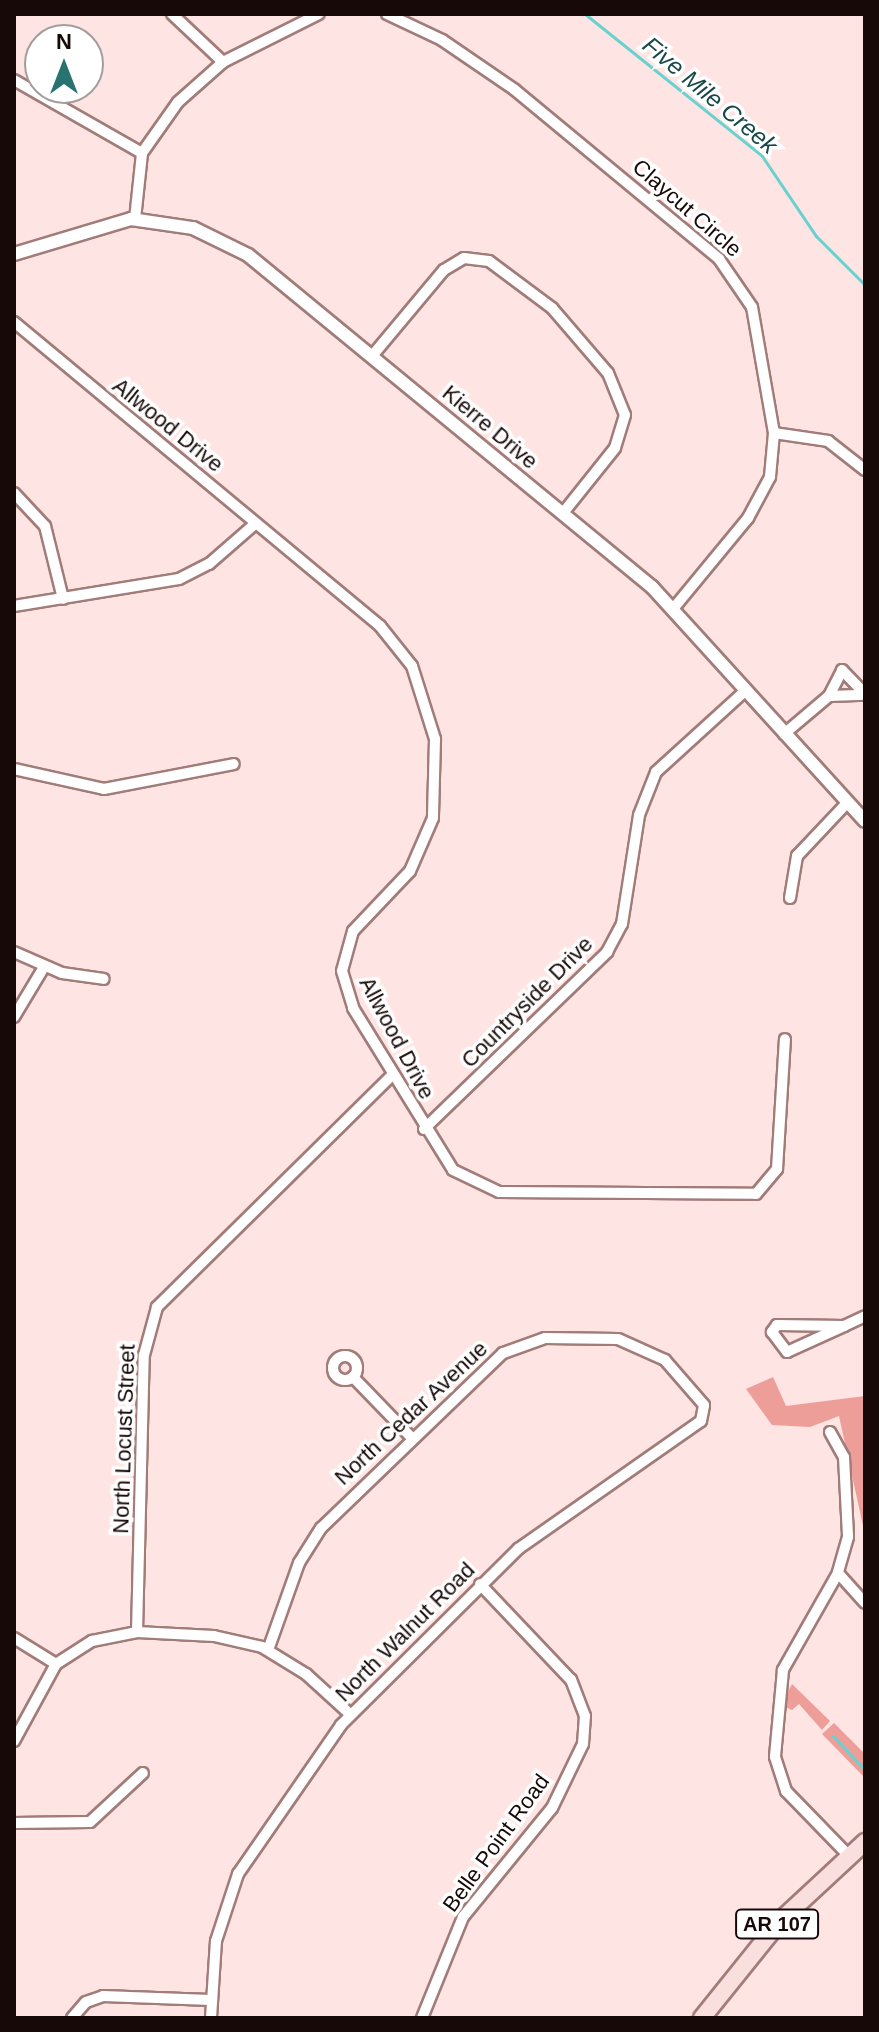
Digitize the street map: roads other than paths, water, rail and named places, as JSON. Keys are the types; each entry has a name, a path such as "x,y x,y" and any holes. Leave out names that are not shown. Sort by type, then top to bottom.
{"main road":[{"name":"AR 107","path":"702,2018 767,1935 865,1842"}],"street":[{"path":"172,14 223,62"},
{"path":"135,219 142,153 167,114 223,62 297,17 319,14"},
{"name":"Claycut Circle","path":"387,14 442,40 515,90 719,259 761,331 774,433 759,502 673,609"},
{"path":"14,80 142,153"},
{"name":"Kierre Drive","path":"14,254 135,219 183,225 230,244 563,513 673,609 846,804 865,821"},
{"path":"372,356 444,270 464,258 489,261 552,308 608,373 625,415 619,442 563,513"},
{"name":"Allwood Drive","path":"14,322 392,638 422,686 433,720 436,790 426,841 396,889 358,924 342,959 345,990 424,1129 453,1170 489,1190 756,1194 777,1169 785,1039"},
{"path":"774,433 828,441 865,470"},
{"path":"14,493 45,526 63,599"},
{"path":"14,606 179,579 209,564 256,523"},
{"path":"784,734 829,696 842,670 865,695"},
{"name":"Countryside Drive","path":"424,1129 607,952 622,924 639,815 656,772 746,690"},
{"path":"829,696 865,695"},
{"path":"14,769 104,789 234,764"},
{"path":"790,898 797,856 846,804"},
{"path":"14,952 44,967 104,979"},
{"path":"14,1017 44,967"},
{"name":"North Locust Street","path":"137,1632 144,1355 157,1307 392,1075"},
{"path":"844,1326 777,1325 772,1332 787,1352 844,1326 865,1316"},
{"name":"North Cedar Avenue","path":"268,1650 309,1545 485,1365 545,1338 630,1343 665,1360 698,1394"},
{"path":"353,1377 412,1438"},
{"name":"North Walnut Road","path":"211,2018 216,1941 238,1874 350,1714 480,1584 551,1523 701,1421 706,1411 698,1394"},
{"path":"830,1432 844,1457 850,1516 838,1573 783,1670 775,1757 786,1791 849,1856"},
{"path":"838,1573 865,1603"},
{"name":"Belle Point Road","path":"422,2018 463,1917 552,1808 583,1744 585,1716 571,1680 480,1584"},
{"path":"14,1741 56,1664 92,1641 137,1632 214,1636 268,1650 350,1714"},
{"path":"14,1638 56,1664"},
{"path":"14,1823 90,1822 143,1773"},
{"path":"76,2013 103,1996 211,2000"}],"waterway":[{"name":"Five Mile Creek","path":"585,14 762,156 816,236 865,285"},
{"path":"833,1736 865,1770"}]}
